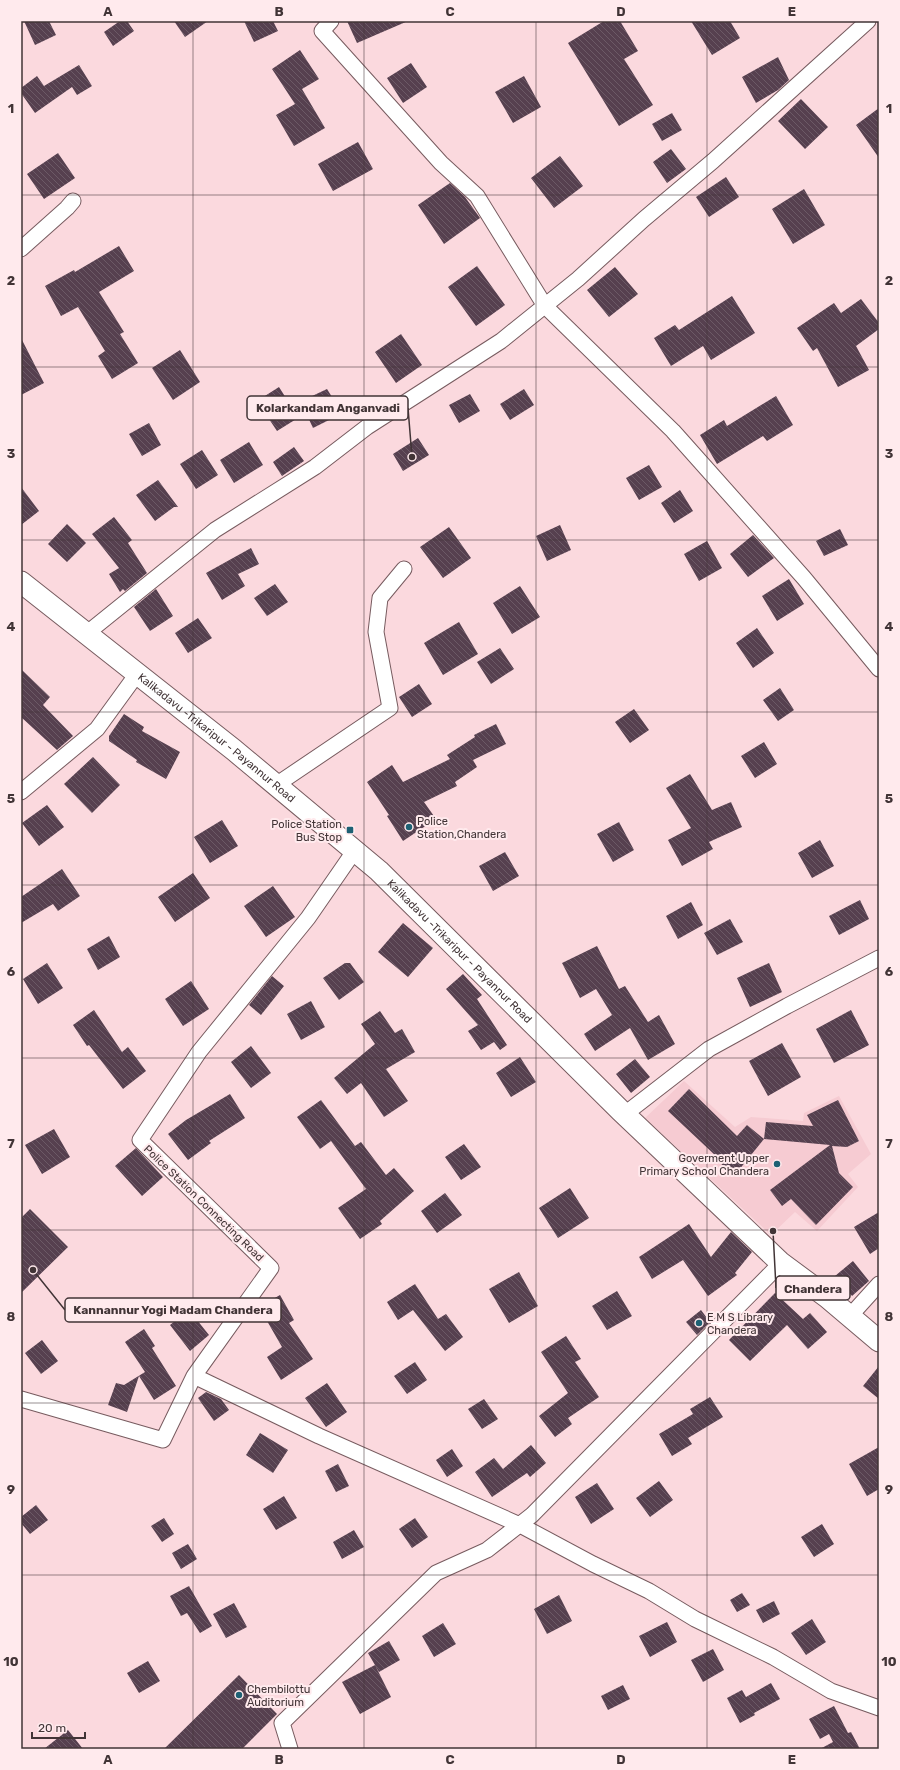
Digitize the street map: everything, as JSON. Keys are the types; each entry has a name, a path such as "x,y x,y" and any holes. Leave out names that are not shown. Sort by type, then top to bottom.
{"main road":[{"name":"Kalikadavu -Trikaripur - Payannur Road","path":"21,582 276,785 379,871 624,1114 781,1263 827,1297 879,1341"}],"street":[{"path":"331,21 322,31 441,163 477,196 545,306 673,431 804,578 879,669"},
{"path":"86,634 215,530 315,467 367,427 501,341 578,279 644,219 713,161 868,21"},
{"path":"21,249 73,201"},
{"path":"276,785 390,708 376,632 380,598 404,569"},
{"path":"21,792 97,729 137,674"},
{"name":"Police Station Connecting Road","path":"194,1376 271,1268 140,1140 199,1052 308,918 355,850"},
{"path":"624,1114 709,1050 786,1006 879,958"},
{"path":"290,1749 282,1723 436,1573 487,1550 532,1515 781,1263"},
{"path":"850,1316 879,1284"},
{"path":"21,1399 162,1440 194,1376 319,1436 520,1525 593,1564 649,1591 695,1620 774,1657 831,1691 879,1708"}],"shaded area":[{"name":"Goverment Upper Primary School Chandera","path":"684,1081 735,1127 751,1117 803,1121 804,1113 839,1096 871,1154 848,1174 858,1187 817,1231 795,1212 771,1235 645,1118"}],"building":[{"path":"24,21 49,21 56,35 35,45"},
{"path":"120,21 127,21 134,31 113,46 104,32"},
{"path":"174,21 208,21 185,37"},
{"path":"244,21 273,21 278,31 254,42"},
{"path":"347,21 408,21 357,43"},
{"path":"604,21 620,21 638,51 624,59 653,105 619,126 568,43"},
{"path":"691,21 730,21 740,38 712,55"},
{"path":"300,50 319,79 302,89 325,128 294,146 276,115 295,104 272,69"},
{"path":"778,57 789,80 778,90 756,103 742,77"},
{"path":"411,63 427,87 403,103 387,78"},
{"path":"79,65 92,86 77,95 72,87 35,113 21,93 21,88 37,76 44,86"},
{"path":"524,76 541,107 513,123 495,92"},
{"path":"801,99 828,127 805,149 778,121"},
{"path":"879,108 879,158 856,125"},
{"path":"672,113 682,130 662,141 652,124"},
{"path":"358,142 373,169 333,191 318,164"},
{"path":"671,149 686,169 667,183 653,162"},
{"path":"58,153 75,178 44,199 27,174"},
{"path":"560,156 583,186 554,208 531,178"},
{"path":"726,177 739,197 709,217 696,197"},
{"path":"450,183 465,197 480,218 444,244 418,205"},
{"path":"804,189 825,225 793,244 772,209"},
{"path":"119,246 134,271 99,292 124,332 120,334 138,363 112,379 98,356 105,351 78,307 61,316 45,286 74,270 75,272"},
{"path":"477,266 505,305 476,326 448,287"},
{"path":"615,267 638,294 609,317 587,290"},
{"path":"732,296 755,333 711,360 703,346 671,366 654,338 675,325 679,330"},
{"path":"861,299 879,323 879,329 856,346 869,370 838,387 817,348 813,351 797,328 834,303 841,313"},
{"path":"401,334 422,365 396,383 375,352"},
{"path":"21,338 44,383 21,395"},
{"path":"180,350 200,382 173,400 152,368"},
{"path":"279,387 291,406 327,389 332,397 327,400 335,417 313,428 306,413 277,431 257,401"},
{"path":"524,389 534,405 510,420 500,404"},
{"path":"470,394 480,411 459,423 449,405"},
{"path":"776,396 793,425 767,441 763,436 717,464 700,435 724,420 727,426"},
{"path":"149,423 161,445 142,456 129,434"},
{"path":"418,438 429,455 403,471 393,454"},
{"path":"249,442 263,465 234,483 220,460"},
{"path":"294,447 304,461 282,476 273,462"},
{"path":"202,450 218,475 196,489 180,464"},
{"path":"649,465 662,487 639,500 626,478"},
{"path":"158,480 178,507 174,507 155,521 136,495"},
{"path":"21,487 39,511 21,525"},
{"path":"680,490 693,511 674,523 661,503"},
{"path":"114,517 132,540 128,543 147,573 125,591 123,589 120,592 109,574 119,568 92,534"},
{"path":"67,524 86,543 67,562 48,544"},
{"path":"560,525 571,550 547,561 536,536"},
{"path":"449,527 471,558 443,578 420,547"},
{"path":"840,529 848,545 824,556 816,541"},
{"path":"753,535 774,558 748,577 730,554"},
{"path":"707,541 722,568 699,581 684,554"},
{"path":"251,548 259,564 238,574 245,586 222,600 206,573"},
{"path":"789,579 804,604 777,621 762,596"},
{"path":"275,584 288,602 267,616 254,598"},
{"path":"520,586 540,617 512,634 493,603"},
{"path":"156,589 173,616 150,631 134,607"},
{"path":"198,618 212,638 188,653 175,633"},
{"path":"459,622 478,654 443,675 424,643"},
{"path":"757,628 774,653 753,668 736,643"},
{"path":"500,648 514,669 491,684 477,662"},
{"path":"21,669 50,697 43,705 73,736 57,750 21,717"},
{"path":"419,684 432,704 412,717 399,697"},
{"path":"780,688 794,710 778,721 763,700"},
{"path":"634,709 649,730 630,743 615,722"},
{"path":"124,714 144,727 142,731 180,752 166,779 136,762 137,760 109,741 109,736"},
{"path":"496,724 506,744 473,760 477,767 455,782 457,786 424,802 436,819 403,841 387,816 389,815 367,782 392,765 403,782 450,759 447,755 475,737 474,735"},
{"path":"764,742 777,764 755,778 741,756"},
{"path":"93,757 120,785 92,813 64,784"},
{"path":"690,774 712,810 731,802 742,827 709,842 713,849 682,866 668,840 691,828 666,788"},
{"path":"47,805 64,827 39,846 22,823"},
{"path":"222,820 238,846 210,863 194,837"},
{"path":"619,822 634,850 613,862 597,834"},
{"path":"820,840 834,866 812,878 798,853"},
{"path":"505,852 519,876 493,891 479,866"},
{"path":"62,869 80,896 58,911 53,904 21,923 21,897"},
{"path":"193,873 210,898 175,922 158,897"},
{"path":"273,886 295,917 266,937 244,906"},
{"path":"860,900 869,919 839,935 829,916"},
{"path":"691,902 703,925 678,939 666,916"},
{"path":"730,919 743,942 717,955 704,933"},
{"path":"403,923 433,948 408,977 378,952"},
{"path":"109,936 120,957 98,970 87,949"},
{"path":"597,946 619,989 625,986 648,1022 659,1015 675,1044 648,1060 630,1028 595,1051 584,1034 612,1015 596,989 580,998 562,963"},
{"path":"47,963 63,988 38,1004 23,979"},
{"path":"345,963 350,963 364,982 339,1000 323,978"},
{"path":"769,963 782,992 750,1007 737,978"},
{"path":"463,974 482,995 477,999 507,1045 500,1050 494,1042 481,1050 468,1031 478,1025 446,989"},
{"path":"272,976 284,986 261,1015 249,1005"},
{"path":"191,981 209,1009 183,1026 165,999"},
{"path":"311,1001 325,1027 301,1040 287,1014"},
{"path":"94,1010 122,1052 128,1047 146,1071 123,1089 89,1045 87,1046 73,1025"},
{"path":"851,1010 869,1045 834,1063 816,1029"},
{"path":"380,1011 395,1033 402,1029 415,1052 386,1069 408,1101 384,1117 361,1083 347,1094 334,1078 375,1044 361,1024"},
{"path":"782,1043 801,1077 768,1096 749,1061"},
{"path":"251,1046 271,1073 251,1088 231,1062"},
{"path":"520,1057 536,1082 511,1097 496,1073"},
{"path":"635,1059 650,1077 631,1093 616,1074"},
{"path":"689,1089 737,1136 747,1125 764,1139 734,1176 716,1159 717,1157 668,1111"},
{"path":"230,1094 245,1118 209,1141 211,1143 188,1160 168,1134 186,1120"},
{"path":"321,1100 355,1146 361,1142 386,1175 394,1168 414,1191 380,1221 382,1224 360,1239 338,1208 366,1189 331,1141 320,1149 297,1117"},
{"path":"838,1100 859,1141 847,1147 832,1146 839,1173 853,1187 816,1225 791,1199 782,1206 770,1190 830,1145 764,1139 766,1122 813,1126 807,1115"},
{"path":"54,1129 70,1157 42,1174 25,1145"},
{"path":"464,1144 481,1167 461,1180 445,1157"},
{"path":"136,1148 163,1177 142,1196 115,1166"},
{"path":"570,1188 589,1218 558,1238 539,1208"},
{"path":"445,1193 462,1215 437,1233 421,1211"},
{"path":"30,1209 68,1247 21,1293 21,1218"},
{"path":"879,1212 879,1248 870,1254 854,1227"},
{"path":"689,1224 711,1257 731,1232 752,1252 735,1273 737,1275 708,1296 683,1260 652,1279 639,1257"},
{"path":"853,1261 869,1281 852,1296 835,1276"},
{"path":"519,1272 538,1306 509,1323 489,1289"},
{"path":"415,1284 438,1319 446,1314 463,1337 445,1351 413,1310 398,1320 387,1302"},
{"path":"617,1291 632,1316 607,1330 592,1306"},
{"path":"775,1293 803,1319 810,1313 827,1332 808,1349 787,1325 750,1361 729,1340"},
{"path":"280,1295 294,1320 289,1323 313,1359 281,1380 267,1357 282,1347 259,1307"},
{"path":"189,1310 209,1335 190,1351 170,1325"},
{"name":"E M S Library Chandera","path":"701,1310 710,1322 697,1335 686,1322"},
{"path":"144,1329 155,1346 152,1348 176,1386 154,1400 139,1376 127,1412 108,1405 116,1383 124,1385 145,1372 125,1342"},
{"path":"566,1336 581,1359 575,1362 599,1397 568,1418 572,1424 555,1437 539,1416 568,1393 541,1352"},
{"path":"42,1340 58,1361 41,1374 25,1353"},
{"path":"415,1362 427,1380 407,1394 394,1376"},
{"path":"879,1366 879,1399 863,1386"},
{"path":"327,1383 347,1412 326,1427 305,1398"},
{"path":"206,1392 221,1399 229,1410 214,1421 198,1398"},
{"path":"710,1397 723,1417 688,1438 692,1444 672,1456 659,1434 693,1414 690,1409"},
{"path":"484,1399 498,1419 482,1429 468,1409"},
{"path":"260,1433 288,1450 273,1473 246,1455"},
{"path":"531,1445 546,1463 530,1477 527,1473 492,1497 475,1472 494,1458 503,1469"},
{"path":"879,1447 879,1489 867,1496 849,1464"},
{"path":"452,1449 463,1466 447,1477 436,1460"},
{"path":"338,1464 349,1486 336,1492 325,1471"},
{"path":"659,1481 673,1500 650,1517 636,1498"},
{"path":"597,1483 614,1509 591,1524 575,1497"},
{"path":"284,1496 297,1518 276,1530 263,1509"},
{"path":"36,1505 48,1520 30,1534 21,1523 21,1517"},
{"path":"164,1518 174,1534 162,1542 151,1526"},
{"path":"415,1518 428,1537 412,1548 399,1529"},
{"path":"822,1524 834,1544 814,1557 801,1537"},
{"path":"354,1530 364,1547 342,1559 333,1542"},
{"path":"188,1544 197,1559 181,1569 172,1553"},
{"path":"189,1586 212,1626 200,1633 187,1613 181,1616 170,1596"},
{"path":"742,1593 750,1605 737,1612 730,1600"},
{"path":"559,1595 572,1621 547,1634 534,1609"},
{"path":"774,1601 780,1614 763,1623 756,1610"},
{"path":"234,1603 247,1627 226,1638 213,1614"},
{"path":"812,1619 826,1642 806,1655 791,1633"},
{"path":"667,1622 677,1642 650,1657 639,1636"},
{"path":"443,1623 456,1644 434,1657 422,1636"},
{"path":"389,1641 400,1660 379,1672 368,1653"},
{"path":"713,1649 724,1670 703,1682 691,1660"},
{"path":"148,1661 160,1681 139,1693 127,1673"},
{"path":"375,1665 391,1697 360,1714 342,1682"},
{"name":"Chembilottu Auditorium","path":"239,1675 277,1714 242,1749 164,1749"},
{"path":"771,1683 780,1699 754,1713 755,1715 740,1723 727,1698 742,1690 746,1697"},
{"path":"623,1685 630,1699 608,1710 601,1696"},
{"path":"834,1706 848,1733 851,1732 860,1749 820,1749 833,1742 829,1734 820,1739 809,1719"},
{"path":"68,1730 83,1749 44,1749"}],"place":[{"name":"Kolarkandam Anganvadi","path":"412,457"},
{"name":"Police Station,Chandera","path":"409,827"},
{"name":"Police Station Bus Stop","path":"350,830"},
{"name":"Goverment Upper Primary School Chandera","path":"777,1164"},
{"name":"Chandera","path":"773,1231"},
{"name":"Kannannur Yogi Madam Chandera","path":"33,1270"},
{"name":"E M S Library Chandera","path":"699,1323"},
{"name":"Chembilottu Auditorium","path":"239,1695"}]}
